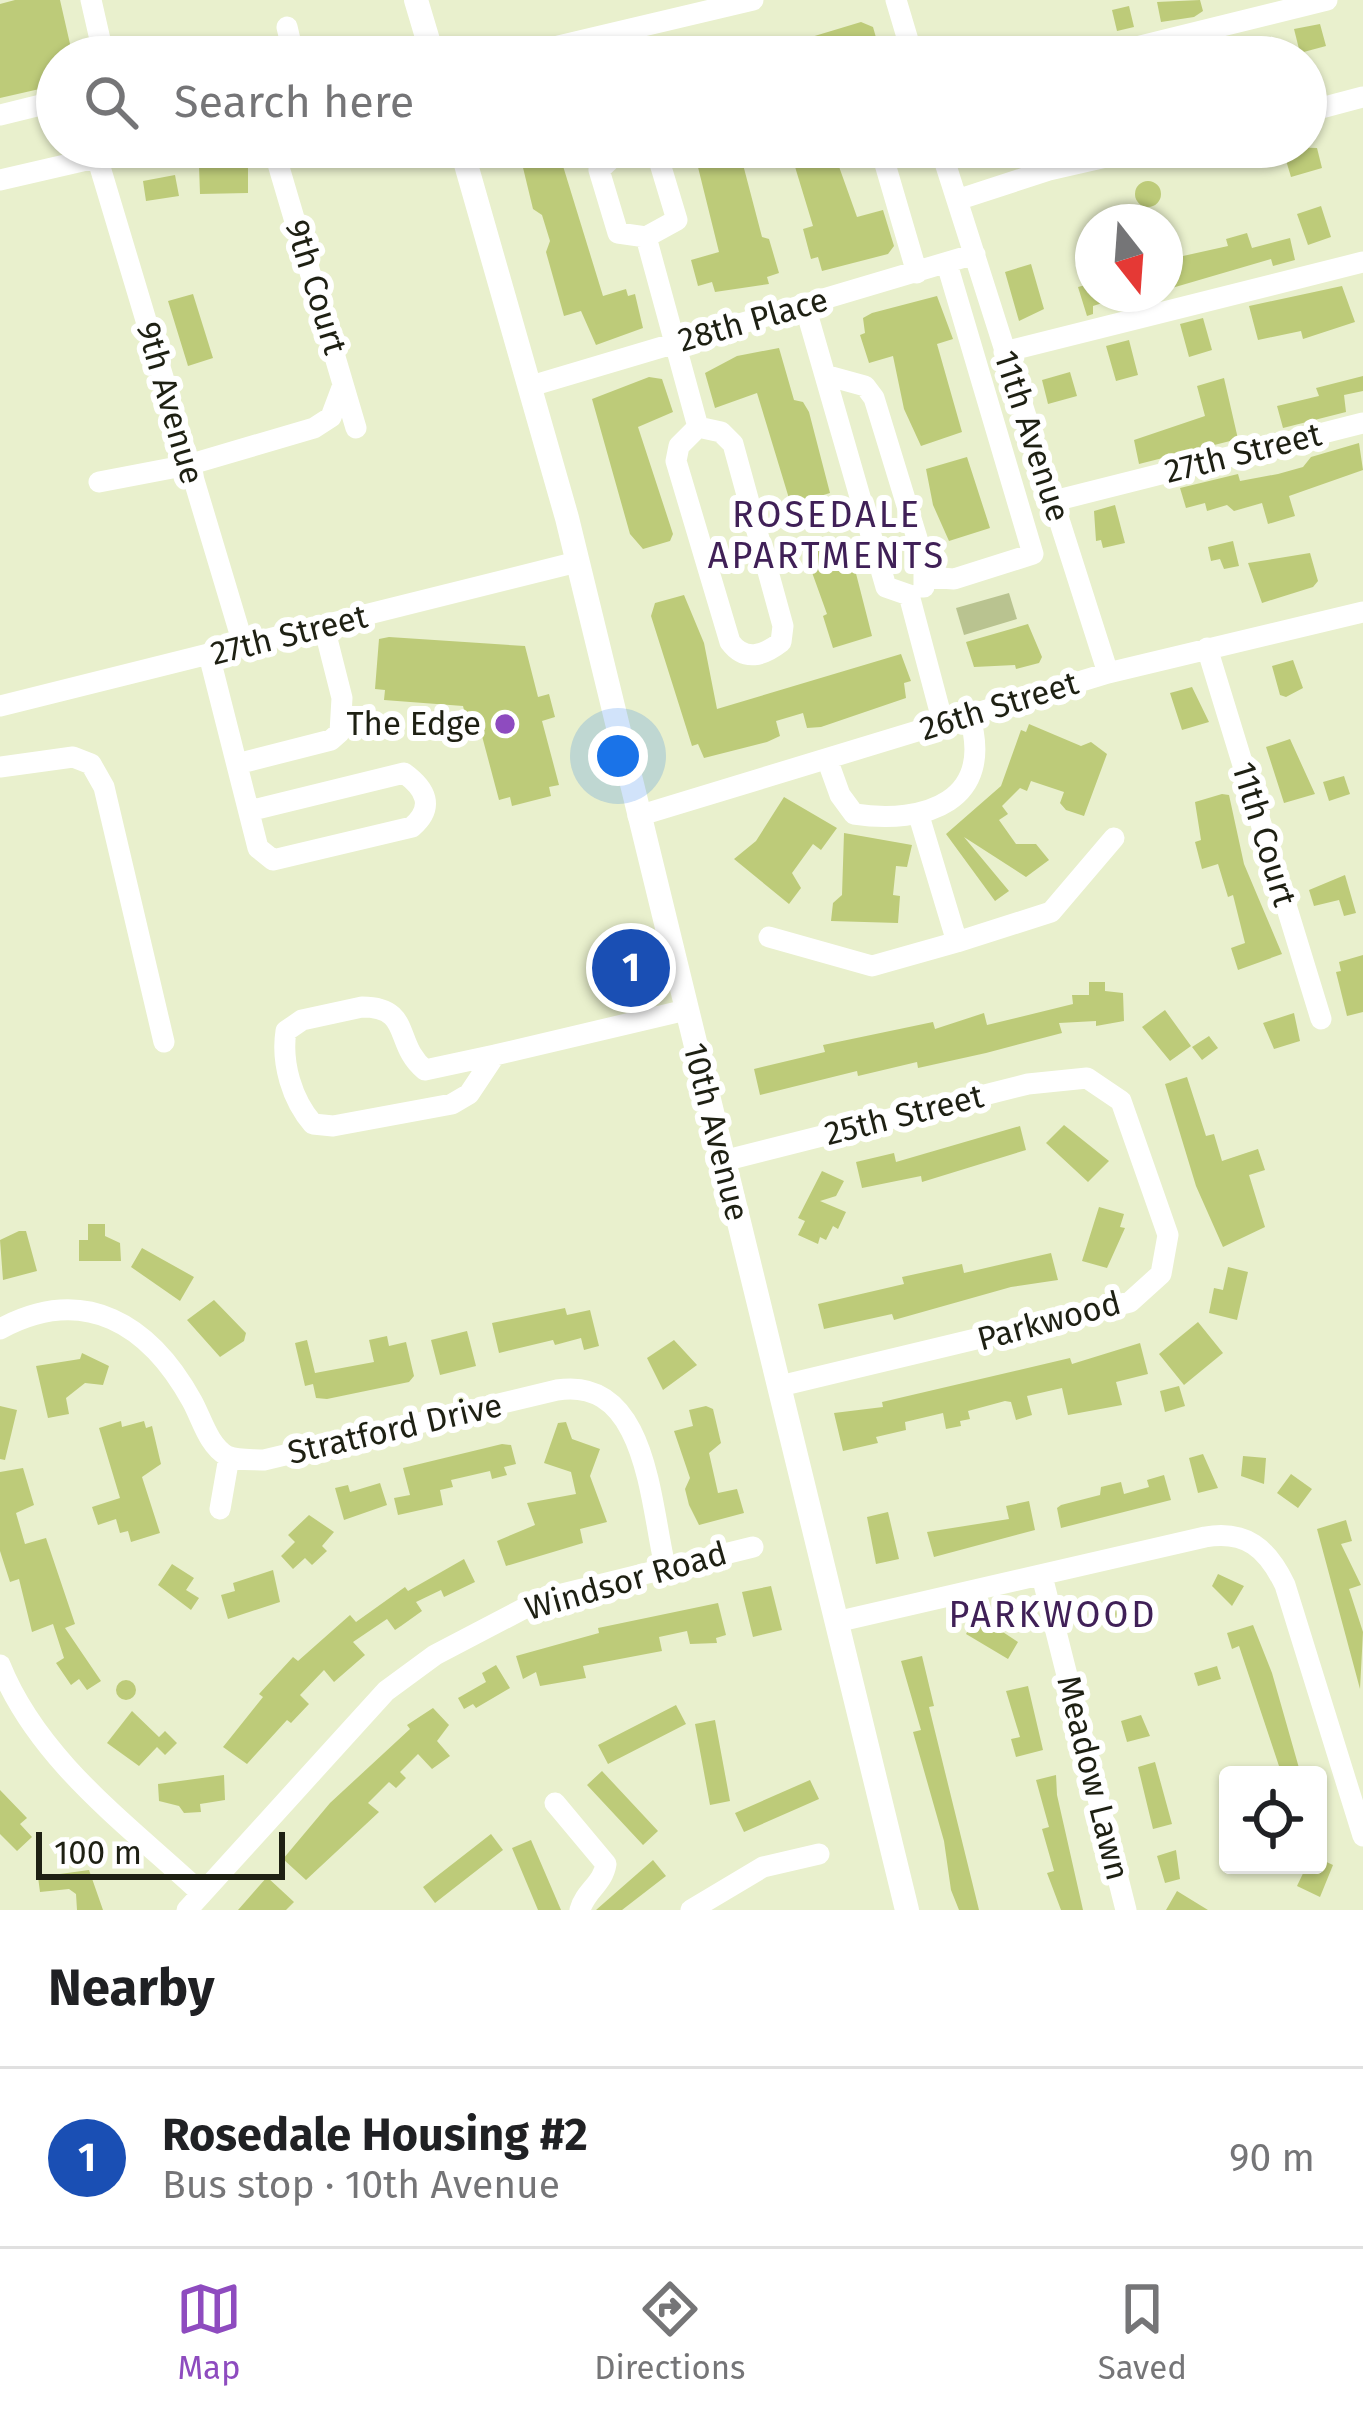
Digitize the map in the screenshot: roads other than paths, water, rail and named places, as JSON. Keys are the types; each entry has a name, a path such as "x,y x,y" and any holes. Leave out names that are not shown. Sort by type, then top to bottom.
{"main road":[{"path":"416,0 427,36"},
{"name":"10th Avenue","path":"467,168 577,562 907,1910"}],"street":[{"path":"91,0 99,36"},
{"path":"583,36 674,9 753,0"},
{"path":"896,0 907,36"},
{"path":"1181,36 1327,0"},
{"path":"286,27 288,36"},
{"path":"1327,107 1363,98"},
{"path":"0,115 36,106"},
{"path":"0,180 53,168"},
{"name":"9th Avenue","path":"100,168 244,647"},
{"name":"9th Court","path":"279,168 356,428"},
{"path":"886,168 917,273"},
{"name":"11th Avenue","path":"947,168 1108,673"},
{"path":"957,200 1074,168"},
{"path":"646,237 698,427"},
{"name":"28th Place","path":"531,386 975,254"},
{"path":"1004,352 1363,262"},
{"path":"926,577 954,579 1034,554 947,264"},
{"path":"805,305 825,375 886,586 909,595 924,589 926,577 874,398 865,386 825,375"},
{"path":"99,482 188,466 314,428 331,417 344,379"},
{"name":"27th Street","path":"1054,501 1363,423"},
{"path":"698,427 721,432 733,444 783,626 781,642 753,657 738,652 730,642 676,461 679,446 698,427"},
{"name":"27th Street","path":"0,706 577,562"},
{"path":"909,595 943,723"},
{"name":"26th Street","path":"638,816 1108,673 1363,612"},
{"path":"237,764 331,740 340,732 342,698 324,627"},
{"name":"11th Court","path":"1207,648 1321,1019"},
{"path":"209,656 248,812 258,848 273,860 412,827 424,817 427,802 420,785 404,773 248,812"},
{"path":"826,759 840,795 854,814 919,816 940,807 966,784 977,748 969,716"},
{"path":"0,767 73,757 91,764 104,787 164,1042"},
{"path":"919,816 957,942"},
{"path":"769,937 872,965 957,942 1051,912 1114,838"},
{"path":"495,1055 469,1094 452,1104 333,1126 313,1124 300,1108 283,1051 286,1031 302,1020 382,1007 398,1018 409,1057 425,1070 686,1010"},
{"name":"25th Street","path":"723,1161 1028,1084 1087,1078"},
{"name":"Parkwood","path":"779,1386 1111,1309 1148,1291 1168,1255 1168,1234 1121,1101 1087,1078"},
{"path":"0,1330 58,1311 97,1314 134,1329 166,1355 212,1442 229,1457 220,1509"},
{"name":"Stratford Drive","path":"229,1457 264,1460 577,1387 613,1402 635,1436 665,1566"},
{"path":"836,1622 1225,1534 1263,1549 1285,1585 1363,1836"},
{"name":"Windsor Road","path":"193,1901 386,1691 435,1655 542,1599 753,1547"},
{"name":"Meadow Lawn","path":"1042,1576 1126,1910"},
{"path":"0,1665 22,1708 68,1770 193,1901"},
{"path":"555,1803 606,1864 604,1876 584,1897 580,1910"},
{"path":"691,1910 764,1867 820,1854"}],"place":[{"name":"The Edge","path":"505,724"},
{"name":"Rosedale Housing #2","path":"631,968"}],"district":[{"name":"ROSEDALE APARTMENTS","path":"827,536"},
{"name":"PARKWOOD","path":"1053,1615"}]}
